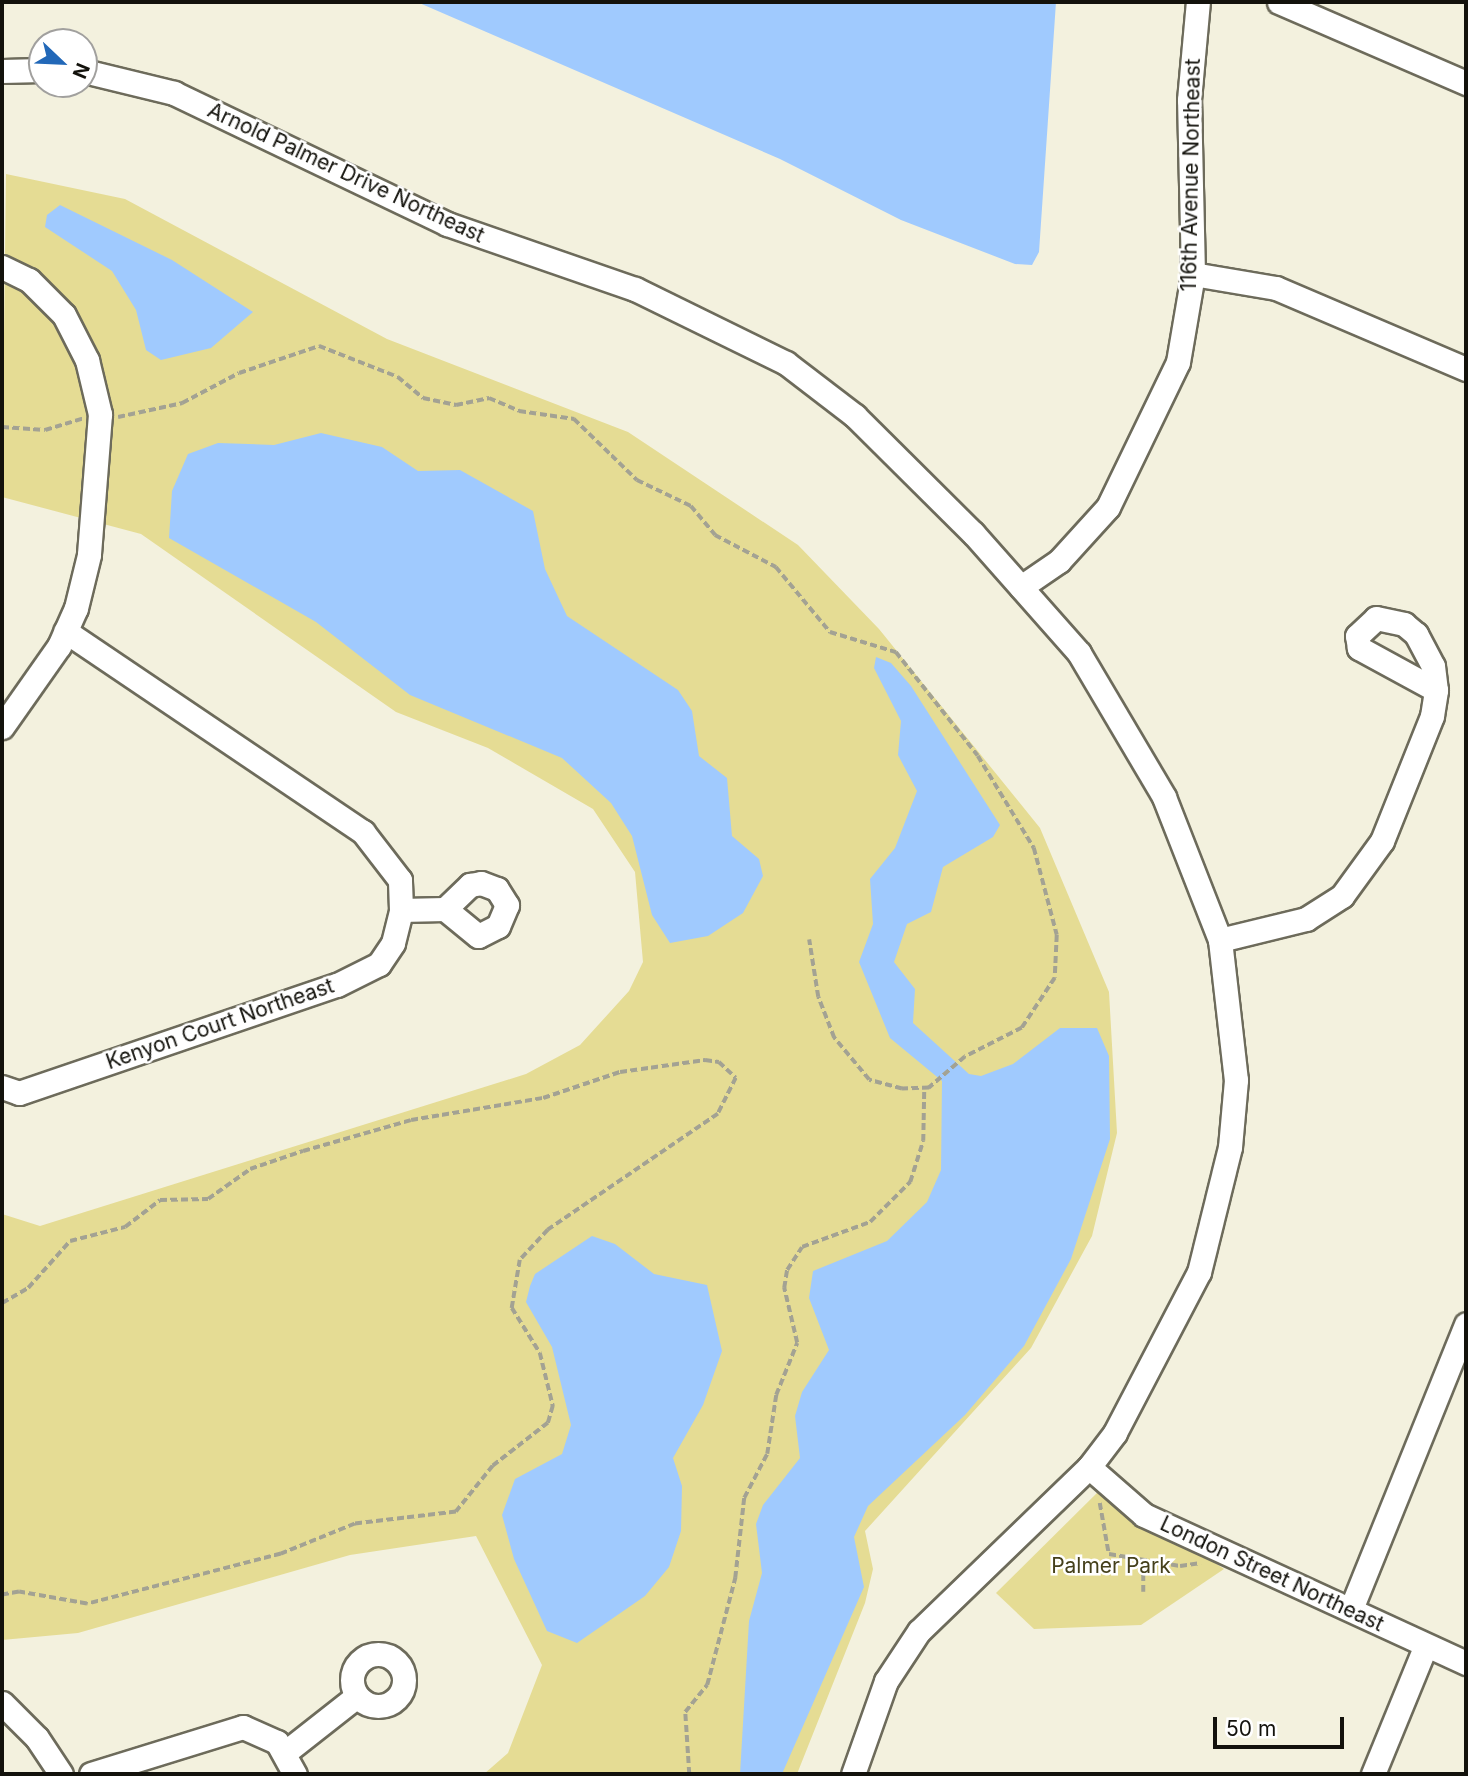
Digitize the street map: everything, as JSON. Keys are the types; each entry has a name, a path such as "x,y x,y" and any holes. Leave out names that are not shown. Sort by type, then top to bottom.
{"street":[{"name":"116th Avenue Northeast","path":"1021,587 1059,561 1119,487 1178,362 1193,274 1189,100 1198,2"},
{"path":"1279,2 1466,83"},
{"path":"2,71 28,70"},
{"name":"Arnold Palmer Drive Northeast","path":"98,74 174,93 447,224 635,289 786,363 855,416 1021,587 1079,653 1164,797 1220,940 1236,1080 1215,1211 1199,1272 1097,1474 919,1630 886,1681 853,1774"},
{"path":"2,267 29,280 64,315 87,360 100,414 89,555 65,631 2,727"},
{"path":"1193,274 1276,288 1466,369"},
{"name":"Kenyon Court Northeast","path":"2,1087 19,1093 337,985 379,964 393,943 401,910 400,880 363,832 65,631"},
{"path":"1220,940 1306,919 1342,896 1382,841 1432,716 1436,690"},
{"path":"401,910 445,909"},
{"path":"1351,1609 1466,1324"},
{"name":"London Street Northeast","path":"1097,1474 1144,1515 1217,1552 1351,1609 1425,1647 1466,1663"},
{"path":"1373,1774 1425,1647"},
{"path":"287,1751 357,1696"},
{"path":"2,1703 37,1738 61,1774"},
{"path":"91,1774 225,1729 257,1731 287,1751 295,1774"}],"path":[{"path":"162,409 302,347 319,346 398,377 423,398 456,405 489,398 519,411 574,419 637,480 691,506 715,535 776,566 830,632 896,652 1019,819 1043,874 1057,935 1055,978 1037,1013 1006,1040 958,1062 924,1089 876,1082 855,1068 825,1018 809,940"},
{"path":"2,1303 28,1289 70,1241 125,1227 160,1200 208,1199 250,1169 303,1151 411,1120 543,1098 620,1072 705,1060 719,1062 736,1078 718,1114 548,1230 526,1252 514,1276 512,1308 540,1353 554,1406 548,1423 493,1466 456,1512 355,1524 281,1554 87,1604 19,1592 2,1595"},
{"path":"689,1774 685,1712 707,1685 735,1578 744,1498 767,1454 776,1395 797,1343 784,1288 787,1270 802,1247 870,1222 910,1182 923,1141 924,1089"},
{"path":"1097,1474 1095,1492 1109,1554 1196,1567 1217,1552"},
{"path":"1143,1560 1143,1592"}],"green space":[{"path":"6,174 125,199 387,339 628,432 798,545 879,629 1040,828 1109,992 1117,1133 1092,1236 1031,1348 865,1531 873,1569 865,1603 797,1774 484,1774 508,1753 542,1665 476,1536 350,1555 78,1633 2,1640 2,1214 40,1226 526,1074 580,1045 629,991 643,962 635,872 593,809 488,748 396,712 141,534 2,497"},
{"name":"Palmer Park","path":"1103,1487 1224,1569 1141,1625 1034,1629 996,1593"}],"water":[{"path":"417,2 1056,2 1039,252 1032,265 1015,264 901,220 780,159"},
{"path":"60,205 172,260 253,312 211,348 161,360 146,350 136,310 112,271 45,227 47,215"},
{"path":"321,433 382,447 418,471 460,470 533,511 545,569 567,616 678,690 692,711 699,756 727,778 732,836 759,859 763,876 743,913 708,936 670,943 652,915 632,836 611,803 562,758 410,695 316,622 169,538 172,491 188,454 218,443 274,445"},
{"path":"876,657 891,663 911,686 1000,825 993,837 943,867 931,912 907,924 894,962 915,989 913,1023 969,1074 981,1076 1013,1064 1060,1028 1097,1028 1109,1056 1110,1139 1071,1259 1024,1346 965,1415 868,1506 854,1537 864,1587 782,1774 740,1774 749,1621 762,1573 756,1524 763,1505 800,1458 795,1416 802,1392 829,1350 809,1298 813,1271 887,1241 927,1202 941,1170 942,1081 890,1038 859,962 873,924 870,879 895,848 917,791 898,755 901,721 874,668"},
{"path":"592,1236 615,1244 654,1274 707,1285 722,1351 703,1405 673,1458 682,1486 681,1531 669,1567 645,1596 577,1643 547,1631 514,1559 502,1515 515,1479 562,1454 571,1425 552,1347 526,1302 530,1286 535,1274"}]}
